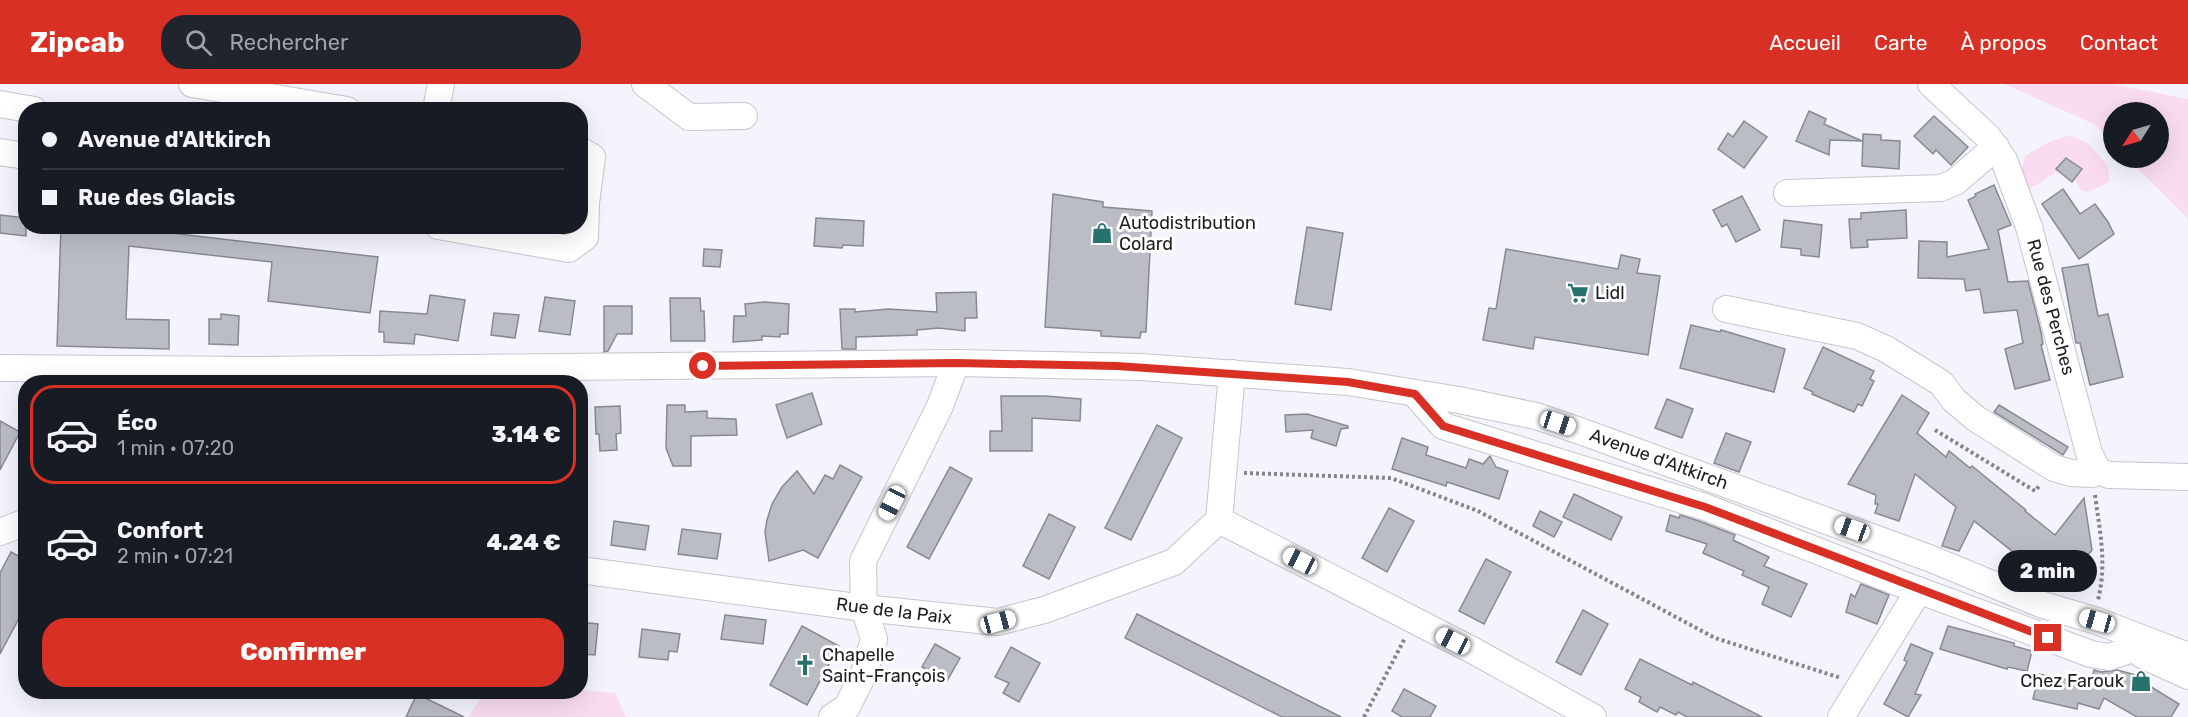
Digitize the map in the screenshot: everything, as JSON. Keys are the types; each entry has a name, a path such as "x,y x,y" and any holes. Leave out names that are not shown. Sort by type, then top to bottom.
{"street":[{"path":"192,84 238,101"},
{"path":"438,102 441,84"},
{"path":"645,84 688,117 744,116"},
{"name":"Rue des Perches","path":"1931,84 1975,124 1996,147 2004,160 2029,226 2095,472"},
{"path":"0,104 18,107"},
{"path":"1787,193 1949,186 1996,147"},
{"path":"0,152 18,155"},
{"path":"588,155 592,157 588,177"},
{"path":"484,234 569,249 585,237 585,234"},
{"path":"1726,309 1857,336 1886,349 1941,382 1954,400 1975,418 2054,468 2071,473 2095,472 2109,475 2188,477"},
{"path":"832,717 848,707 864,673 873,639 864,608 863,561 940,406 956,363"},
{"name":"Avenue d'Altkirch","path":"112,375 267,370 956,363 1141,367 1348,382 1459,400 1536,416 1929,558 2043,605 2097,621 2188,656"},
{"name":"Avenue d'Altkirch","path":"0,368 71,375"},
{"path":"1233,373 1219,520 1474,651 1593,717"},
{"path":"1415,394 1443,426 1705,507 2091,654 2109,657 2130,650"},
{"name":"Rue de la Paix","path":"588,571 864,608 998,622 1044,610 1174,562 1219,520"},
{"path":"0,532 18,525"},
{"path":"1841,717 1919,590"},
{"name":"Avenue d'Altkirch","path":"2043,605 2094,635 2188,676"}],"path":[{"path":"1935,430 2035,491 2054,468"},
{"path":"2095,472 2104,554 2103,578 2097,609"},
{"path":"1223,473 1390,478 1478,511 1715,638 1861,685"},
{"path":"1364,717 1408,632"}],"shaded area":[{"path":"2004,84 2112,84 2188,99 2188,219 2137,168 2169,168 2169,102 2103,102 2103,133 2094,124"},
{"path":"2071,135 2089,144 2103,160 2103,168 2108,168 2110,182 2088,192 2081,191 2075,180 2056,172 2029,188 2022,183 2021,173 2025,156 2051,141"},
{"path":"588,691 615,693 626,717 468,717 481,699 588,699"}],"building":[{"path":"1809,111 1826,119 1824,124 1862,141 1830,140 1829,155 1796,141"},
{"path":"1934,116 1968,147 1951,165 1936,150 1933,154 1914,136"},
{"path":"1744,121 1767,137 1744,168 1718,149 1728,133 1733,137"},
{"path":"1863,134 1881,135 1881,140 1900,141 1899,169 1862,166"},
{"path":"2066,158 2082,169 2072,182 2056,169"},
{"path":"1994,185 2011,225 1998,230 2008,282 2028,281 2050,380 2015,389 2005,349 2023,343 2017,310 1984,313 1980,289 1966,291 1964,279 1918,278 1919,241 1947,242 1947,257 1989,249 1968,200"},
{"path":"2063,189 2080,214 2095,204 2114,234 2079,259 2042,204"},
{"path":"1053,194 1103,202 1103,207 1152,211 1146,332 1141,332 1140,338 1101,336 1101,331 1045,327"},
{"path":"1742,196 1760,230 1736,242 1727,224 1722,227 1713,210"},
{"path":"1906,210 1907,238 1867,240 1868,247 1851,248 1849,219 1861,219 1861,213"},
{"path":"0,215 18,217 18,234 26,234 26,236 0,233"},
{"path":"816,218 864,221 863,246 843,245 842,248 814,246"},
{"path":"1784,220 1822,225 1819,257 1801,255 1801,249 1781,247"},
{"path":"1307,227 1343,233 1331,310 1295,304"},
{"path":"61,234 179,234 378,257 370,313 268,301 272,262 129,246 126,319 169,320 169,349 57,346"},
{"path":"704,249 722,250 720,267 703,266"},
{"name":"Lidl","path":"1506,249 1618,269 1621,255 1640,259 1637,273 1660,276 1648,355 1535,337 1533,349 1483,340 1489,308 1496,309"},
{"path":"2088,264 2098,316 2108,314 2123,377 2090,385 2080,343 2076,343 2062,268"},
{"path":"976,292 977,318 965,318 965,331 939,328 917,330 917,335 856,337 856,349 842,349 840,309 855,309 855,312 888,309 937,312 936,293"},
{"path":"430,295 465,300 458,341 415,334 414,344 384,342 384,332 379,332 380,311 427,314"},
{"path":"545,297 575,301 570,335 539,331"},
{"path":"670,298 700,298 701,311 704,311 705,341 671,341"},
{"path":"765,302 789,304 788,334 780,334 780,337 762,336 762,340 733,342 734,316 746,316 745,304"},
{"path":"604,306 632,306 632,334 617,334 608,351 604,352"},
{"path":"494,313 519,315 515,338 491,335"},
{"path":"221,314 239,316 238,345 209,344 209,319 221,319"},
{"path":"1691,325 1720,332 1721,330 1785,349 1774,392 1680,368"},
{"path":"1823,347 1874,371 1870,379 1874,381 1862,406 1858,404 1854,412 1812,394 1813,392 1804,388"},
{"path":"812,393 822,424 787,438 776,405"},
{"path":"1902,395 1929,413 1917,433 1946,457 1949,451 1970,468 1972,466 2055,535 2084,498 2092,550 2060,589 1974,521 1959,551 1942,546 1956,507 1915,474 1899,521 1875,513 1878,504 1875,504 1876,495 1848,484"},
{"path":"1001,396 1081,399 1080,421 1032,418 1032,451 990,451 990,431 1002,431"},
{"path":"1667,399 1693,409 1682,438 1655,428"},
{"path":"667,405 685,405 685,412 707,411 707,418 736,419 737,435 691,436 691,466 673,466 666,448"},
{"path":"1999,405 2068,447 2063,455 1994,412"},
{"path":"620,406 621,433 616,434 617,450 600,451 599,434 596,434 595,407"},
{"path":"1307,414 1348,426 1348,428 1341,429 1336,446 1311,438 1313,430 1286,432 1285,415"},
{"path":"0,421 18,431 18,436 0,470"},
{"path":"1157,425 1182,438 1131,540 1105,528"},
{"path":"1726,433 1751,442 1739,472 1714,463"},
{"path":"1402,438 1428,447 1426,455 1466,468 1469,459 1483,464 1490,456 1496,467 1508,471 1499,499 1447,482 1446,486 1392,469"},
{"path":"840,465 862,477 818,558 803,550 769,561 765,532 767,520 772,504 782,487 797,471 814,494 825,475 833,479"},
{"path":"950,467 972,479 929,559 907,547"},
{"path":"1574,494 1622,517 1611,540 1563,517"},
{"path":"1389,508 1414,521 1387,572 1362,558"},
{"path":"1540,511 1562,522 1554,537 1533,526"},
{"path":"1049,514 1075,527 1049,579 1023,566"},
{"path":"1670,515 1679,518 1680,515 1735,535 1733,540 1769,557 1764,566 1807,584 1791,617 1762,604 1769,587 1742,575 1744,571 1703,553 1707,544 1666,531"},
{"path":"614,521 649,526 645,550 611,545"},
{"path":"682,529 721,534 717,559 678,554"},
{"path":"11,552 18,556 18,620 0,654 0,573"},
{"path":"1486,559 1511,572 1484,624 1459,611"},
{"path":"1861,584 1889,595 1877,624 1846,612 1851,594 1855,597"},
{"path":"1583,610 1608,624 1581,675 1556,662"},
{"path":"1137,614 1341,717 1282,717 1125,638"},
{"path":"725,615 766,620 763,644 721,639"},
{"path":"588,623 598,624 595,655 588,655"},
{"name":"Chapelle Saint-François","path":"802,626 839,646 807,705 770,685"},
{"path":"1948,626 2014,643 2014,646 2032,651 2027,671 2008,667 2007,669 1940,649"},
{"path":"642,629 680,634 677,652 669,651 668,660 639,657"},
{"path":"935,644 960,658 947,681 922,667"},
{"path":"1911,644 1933,653 1915,694 1921,695 1908,717 1884,704 1907,662 1904,660"},
{"path":"1011,647 1040,663 1019,702 1003,693 1009,683 995,677"},
{"path":"1640,659 1692,685 1693,682 1762,717 1687,717 1678,712 1676,715 1660,707 1657,712 1639,702 1641,697 1625,689"},
{"path":"2094,670 2101,672 2117,670 2136,675 2135,677 2179,704 2171,717 2137,717 2104,698 2099,709 2078,703 2077,709 2033,699 2039,674 2091,684"},
{"path":"1404,689 1436,706 1430,717 1402,717 1392,711"},
{"path":"415,699 427,699 464,717 406,717"}],"place":[{"name":"Autodistribution Colard","path":"1102,233"},
{"name":"Lidl","path":"1578,293"},
{"name":"Chapelle Saint-François","path":"805,665"},
{"name":"Chez Farouk","path":"2141,681"}],"route":[{"path":"703,366 956,363 1141,367 1348,382 1415,394 1443,426 1705,507 2048,638"}]}
